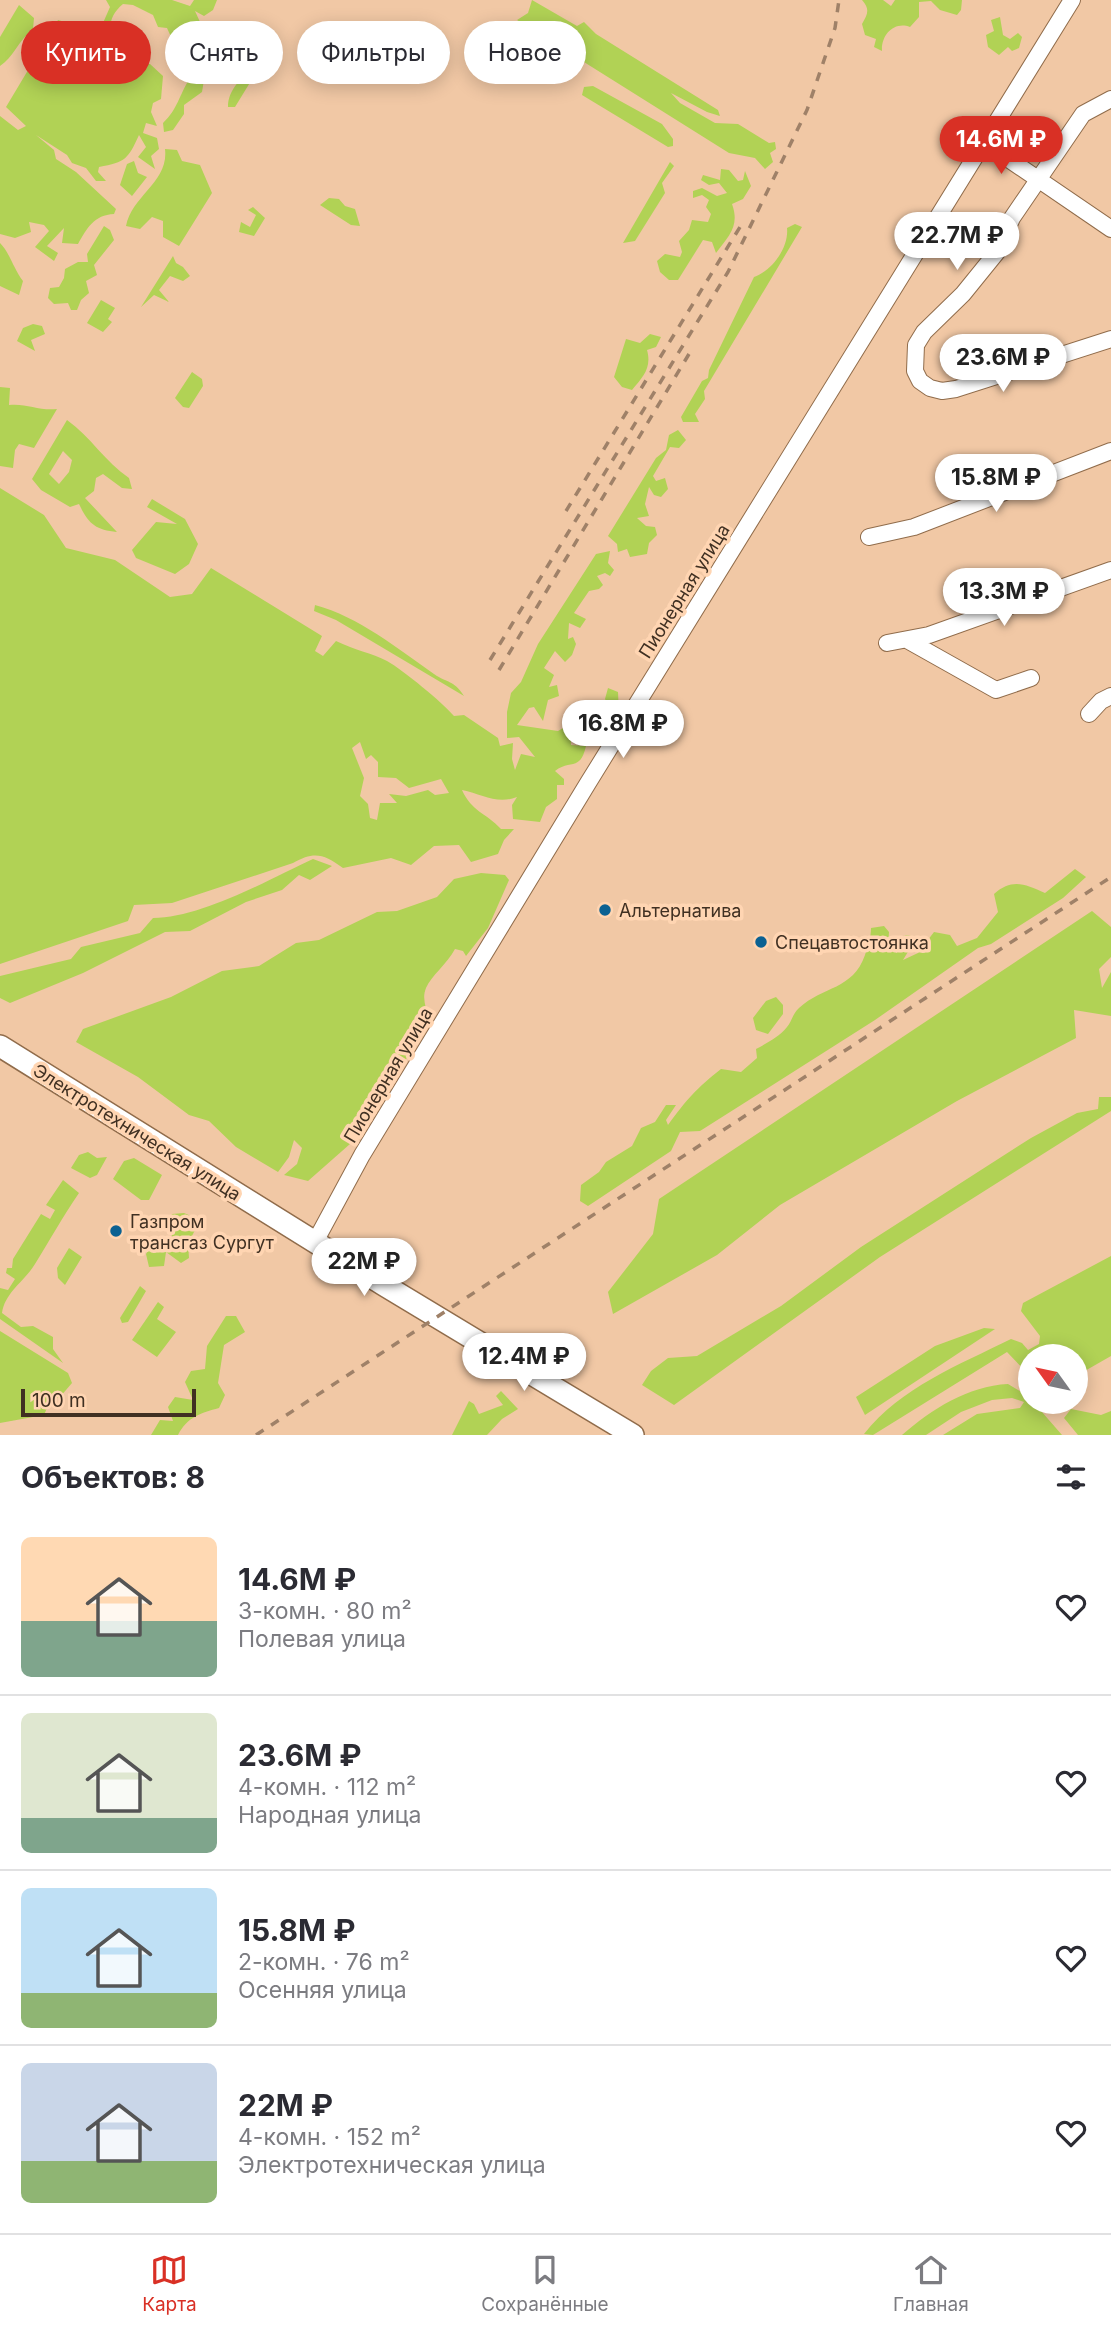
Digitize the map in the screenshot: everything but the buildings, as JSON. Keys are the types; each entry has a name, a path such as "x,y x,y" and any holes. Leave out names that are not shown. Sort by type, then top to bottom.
{"main road":[{"name":"Электротехническая улица","path":"0,1046 633,1435"}],"street":[{"name":"Пионерная улица","path":"315,1242 362,1155 595,771 1072,0"},
{"path":"1111,99 1083,114 1012,218 997,252 963,294 924,332 916,345 915,371 920,381 930,388 942,391 1111,339"},
{"path":"985,143 1108,224"},
{"path":"869,537 914,527 1111,452"},
{"path":"887,643 906,640 1111,570"},
{"path":"906,640 996,690 1031,678"},
{"path":"1089,714 1111,695"}],"green space":[{"path":"106,0 172,0 190,6 194,0 217,0 213,10 204,16 195,11 200,21 165,21 165,28 158,27 153,15 133,5 123,4 111,21 104,21 110,7"},
{"path":"532,0 568,21 517,20 528,13"},
{"path":"862,0 883,0 891,6 895,0 962,0 961,10 957,15 940,10 931,1 919,2 919,17 910,27 899,26 890,31 882,45 882,51 874,47 876,39 865,35 862,24 867,9"},
{"path":"19,5 34,18 34,21 21,21 21,42 9,59 0,66 0,37"},
{"path":"1000,17 1003,35 1010,39 1018,33 1022,37 1019,48 1012,51 1008,47 999,55 988,47 986,35 994,31 991,20"},
{"path":"586,24 596,34 718,110 720,116 671,93 680,103 715,123 738,124 769,143 775,142 776,149 770,153 773,162 765,169 755,158 729,153 586,63"},
{"path":"151,65 163,76 161,99 153,103 151,112 157,126 146,123 143,133 157,138 159,149 151,156 155,169 138,157 146,147 139,135 125,158 99,167 98,172 106,181 96,181 86,168 72,163 67,155 36,135 54,150 56,159 76,172 116,209 114,214 101,217 92,223 78,244 62,243 64,228 47,246 58,253 54,261 35,247 49,231 44,225 29,222 31,232 15,238 0,234 0,116 18,130 26,126 6,107 21,82 151,84"},
{"path":"187,84 203,84 202,92 184,105 184,114 173,130 164,132 163,123"},
{"path":"249,84 235,107 228,107 229,99 236,85"},
{"path":"593,86 662,124 673,139 673,146 668,147 582,95 584,87"},
{"path":"165,149 177,150 182,161 200,165 212,193 179,246 163,237 163,221 152,217 140,229 126,226 135,206 161,171 165,161"},
{"path":"134,161 138,173 147,177 132,196 120,185 127,164"},
{"path":"670,162 674,166 662,183 665,193 635,241 623,243"},
{"path":"721,169 729,170 738,181 743,180 745,171 751,186 743,199 732,204 735,219 732,230 716,253 712,242 703,240 678,280 669,280 660,272 657,261 665,254 680,257 682,252 679,241 689,230 692,220 708,222 711,214 706,207 709,200 702,195 693,198 693,191 702,188 717,196 727,193 719,183 709,185 701,180 703,175 720,180"},
{"path":"329,198 339,199 345,206 355,209 360,226 351,225 320,205"},
{"path":"253,207 265,218 254,236 239,232 241,222 250,227 256,215 248,210"},
{"path":"795,224 802,227 704,391 705,399 695,414 699,422 683,422 681,417 702,381 708,378 709,370 754,277 767,269 778,257 785,243 787,228"},
{"path":"104,226 110,230 114,240 94,265 97,275 86,281 89,293 81,300 77,310 71,310 68,303 54,304 48,298 50,288 59,287 65,269 78,262 88,262 87,254"},
{"path":"0,243 23,281 19,295 0,286"},
{"path":"173,256 176,263 190,276 183,281 170,276 159,290 169,302 154,295 141,307"},
{"path":"101,300 115,308 108,319 112,322 103,332 87,323"},
{"path":"33,324 42,326 45,334 31,340 35,351 17,341 23,328"},
{"path":"650,334 661,337 656,347 647,350 646,372 632,390 622,387 614,377 626,339 640,343"},
{"path":"192,372 202,379 203,386 189,408 183,407 175,398"},
{"path":"0,387 10,388 9,405 57,409 34,448 19,444 15,450 13,468 0,466"},
{"path":"67,420 129,478 132,489 122,488 103,474 96,478 94,491 85,498 117,532 98,527 89,521 79,504 70,507 41,490 32,479","holes":["63,451 72,460 69,472 59,484 49,474"]},
{"path":"678,430 686,440 679,448 670,447 653,476 656,481 665,478 668,489 661,497 654,495 649,487 645,504 649,516 637,518 646,526 655,527 657,535 649,543 647,554 630,557 627,549 618,552 617,544 608,536 656,458 666,450 669,435"},
{"path":"0,488 44,515 66,548 115,560 170,597 192,594 211,568 322,636 315,651 323,656 336,641 387,661 403,671 454,716 464,715 498,738 500,746 513,743 512,759 515,770 521,754 535,757 519,737 507,738 507,712 511,693 521,682 538,644 596,554 610,551 608,563 614,570 610,576 605,573 597,576 603,585 599,589 589,591 574,613 586,619 580,628 569,623 568,639 573,637 576,644 572,655 565,662 555,651 544,668 554,675 549,687 557,685 559,696 548,700 543,721 534,707 529,708 517,725 558,731 570,724 571,745 586,746 578,762 555,771 564,779 564,785 557,785 557,799 546,807 540,822 513,819 512,805 517,797 503,800 462,790 475,808 501,829 514,829 504,840 498,854 471,862 459,845 434,846 411,865 391,858 343,868 324,857 307,857 172,903 134,905 128,921 0,964","holes":["360,742 366,759 371,755 378,762 378,777 396,778 409,788 441,779 449,793 435,795 428,790 406,796 389,794 397,803 380,803 377,820 370,818 368,804 360,796 364,778 352,748"]},
{"path":"152,499 185,519 198,544 189,564 175,574 136,558 132,550 156,522 177,524 147,507"},
{"path":"315,605 347,617 377,634 453,684 464,696 336,620 314,611"},
{"path":"608,688 618,692 619,714 604,722 602,714 609,707 605,699"},
{"path":"313,859 332,866 310,880 299,875 282,890 246,902 190,931 165,932 83,973 10,1003 0,998 0,976 71,959 81,947 140,933 153,918 192,912 213,905"},
{"path":"1075,869 1086,877 1063,898 991,944 978,948 875,1020 700,1131 680,1132 671,1151 588,1206 580,1201 581,1185 599,1172 606,1162 632,1146 641,1128 655,1122 666,1105 676,1105 666,1120 668,1125 692,1095 721,1069 741,1072 757,1058 756,1049 784,1031 799,1008 853,975 865,955 871,928 884,926 889,932 888,946 897,953 896,941 906,935 917,937 903,960 918,953 934,932 950,935 957,946 977,938 998,912 994,894 1001,889 1019,884 1045,893"},
{"path":"481,873 505,875 509,880 488,928 466,956 463,951 455,949 432,979 424,997 427,1020 406,1059 382,1095 367,1101 364,1116 351,1128 350,1144 308,1181 284,1175 297,1164 302,1148 294,1140 289,1157 278,1172 236,1147 209,1121 189,1115 138,1077 76,1042 83,1029 171,997 222,971 259,966 296,943 319,940 377,912 397,911 437,897 454,879"},
{"path":"1092,911 1111,927 1111,957 1099,969 1102,988 1111,972 1111,1016 1074,1010 1076,1038 957,1101 780,1205 717,1255 613,1314 608,1292 653,1234 659,1199"},
{"path":"776,997 783,1005 783,1014 768,1034 756,1030 753,1018 766,1001"},
{"path":"1099,1097 1111,1097 1111,1111 880,1257 674,1405 642,1385 651,1371 668,1358 697,1356 781,1306 861,1247 1031,1138 1077,1113 1098,1109"},
{"path":"88,1152 97,1158 107,1157 97,1175 90,1178 71,1168 79,1155"},
{"path":"134,1158 162,1175 149,1200 141,1200 113,1179 124,1161"},
{"path":"63,1180 79,1193 31,1270 7,1299 2,1313 21,1327 33,1326 53,1337 53,1349 63,1363 0,1319 0,1288 8,1290 15,1279 6,1273 7,1268 12,1268 13,1259 41,1214 50,1219 55,1210 46,1205"},
{"path":"184,1213 200,1220 188,1244 189,1258 181,1263 166,1252 164,1266 149,1267 146,1254 154,1240 169,1242 176,1226 168,1220 172,1214"},
{"path":"69,1248 82,1257 65,1285 58,1278 57,1268"},
{"path":"1111,1256 1111,1356 1088,1369 1088,1344 1039,1344 1040,1336 1021,1311 1023,1303"},
{"path":"140,1286 146,1291 128,1322 122,1323 120,1318"},
{"path":"158,1302 164,1307 157,1319 176,1332 157,1357 132,1340"},
{"path":"226,1316 236,1316 245,1332 224,1345 218,1383 225,1395 219,1408 190,1420 178,1435 151,1435 160,1420 173,1421 168,1407 175,1397 193,1400 185,1382 191,1371 205,1369 207,1346"},
{"path":"984,1328 995,1329 865,1415 856,1397 935,1346"},
{"path":"0,1331 68,1373 72,1383 60,1397 50,1401 44,1415 0,1423"},
{"path":"1011,1339 1022,1343 1018,1344 1018,1363 1007,1352 873,1435 864,1434 895,1403 951,1368"},
{"path":"1008,1384 1018,1390 1018,1400 992,1400 961,1412 926,1435 902,1435 951,1400 993,1386"},
{"path":"501,1391 518,1409 502,1419 487,1435 452,1435 469,1401 474,1404 479,1414 503,1405 496,1396"},
{"path":"1018,1408 1018,1414 1044,1414 1062,1435 943,1435 977,1414"},
{"path":"1111,1411 1111,1435 1078,1435 1064,1418 1067,1414 1088,1412 1101,1415"}],"railway":[{"path":"490,660 728,272 807,110 835,28 839,0"},
{"path":"566,511 740,227"},
{"path":"499,670 689,354"},
{"path":"256,1435 1111,877"}],"place":[{"name":"Альтернатива","path":"605,910"},
{"name":"Спецавтостоянка","path":"761,942"},
{"name":"Газпром трансгаз Сургут","path":"116,1231"}]}
